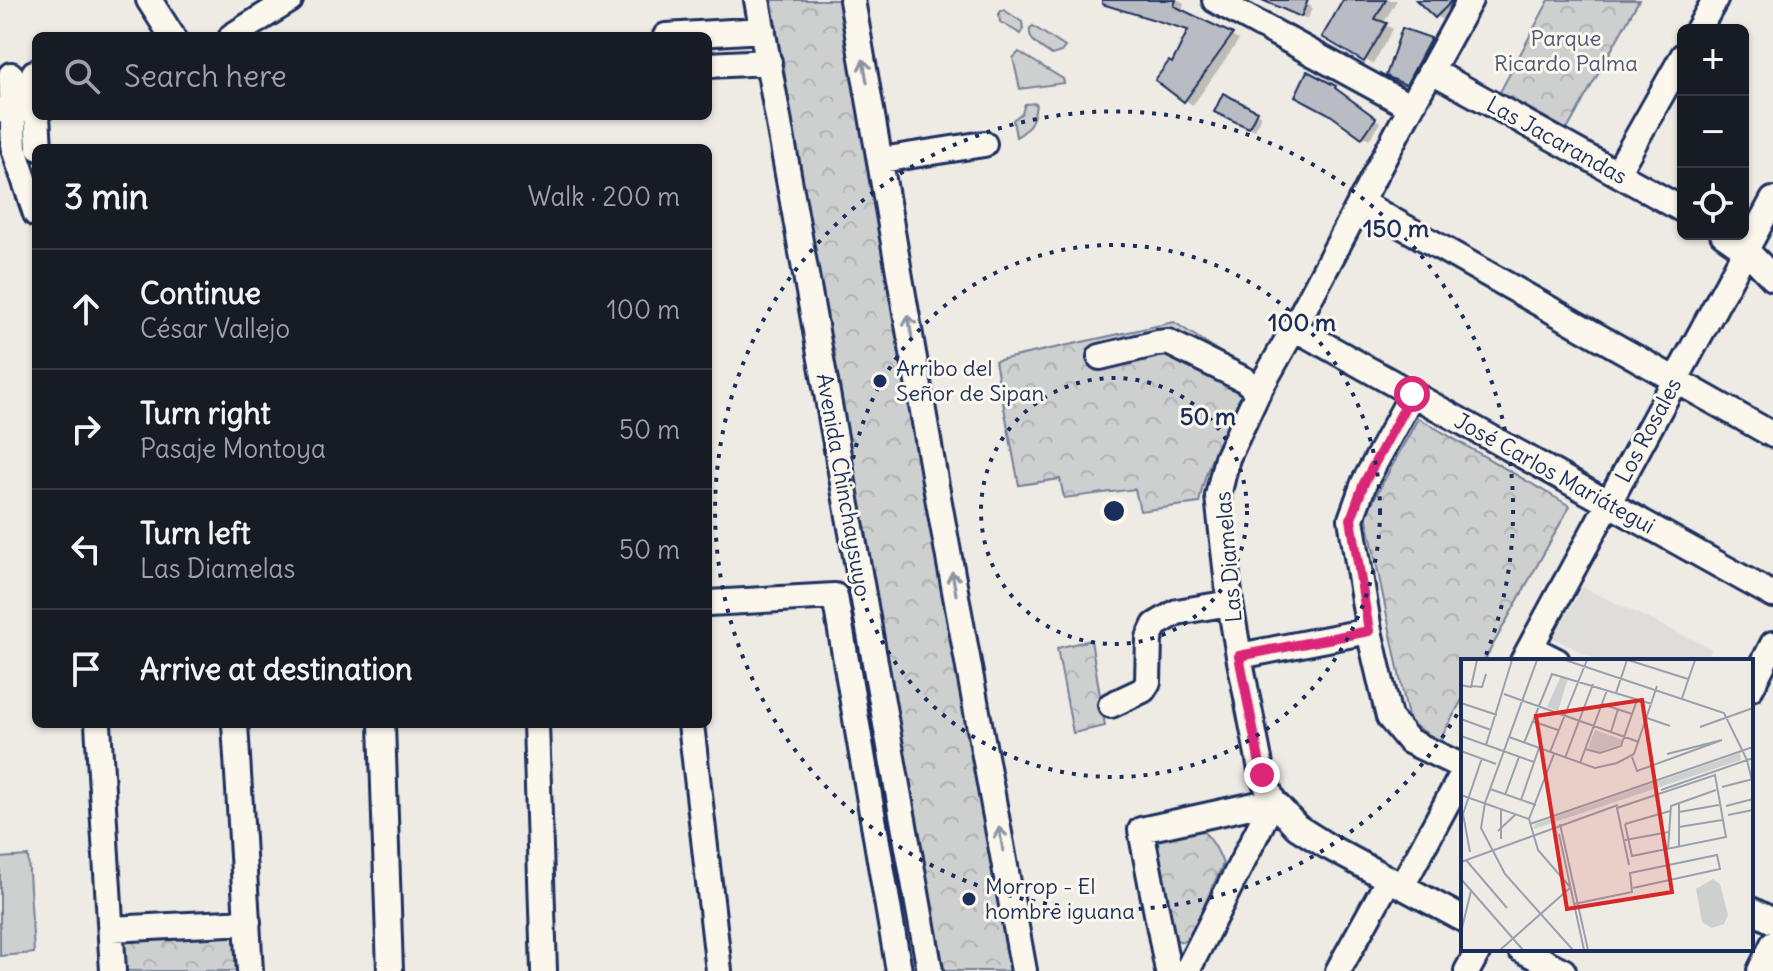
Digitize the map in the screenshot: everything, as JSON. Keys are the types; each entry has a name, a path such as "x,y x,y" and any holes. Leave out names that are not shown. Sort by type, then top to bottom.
{"street":[{"path":"149,0 169,32"},
{"path":"238,32 290,0"},
{"name":"Avenida Chinchaysuyo","path":"757,0 930,971"},
{"path":"852,0 1024,971"},
{"path":"1215,0 1411,107"},
{"name":"Las Diamelas","path":"1461,918 1327,846 1297,827 1273,801 1262,775 1239,656 1218,496 1227,458 1258,392 1470,0"},
{"path":"1701,24 1715,0"},
{"path":"712,33 763,30"},
{"path":"712,65 769,62"},
{"path":"1617,173 1677,67"},
{"name":"Las Jacarandas","path":"1432,71 1677,207"},
{"path":"20,74 32,94"},
{"path":"20,74 14,149 32,202"},
{"path":"37,120 39,144"},
{"path":"881,160 984,144"},
{"name":"Los Rosales","path":"1527,654 1773,200"},
{"path":"1360,202 1773,435"},
{"path":"1732,240 1773,278"},
{"name":"José Carlos Mariátegui","path":"1294,328 1773,595"},
{"path":"1100,357 1168,342 1245,380 1258,392"},
{"path":"1412,394 1364,483 1351,519 1369,631 1389,717 1409,741 1461,769"},
{"path":"712,603 835,596 899,971"},
{"path":"1111,705 1143,690 1148,682 1149,638 1155,625 1177,612 1230,603"},
{"path":"1239,656 1369,631"},
{"path":"1753,684 1773,644"},
{"path":"1527,654 1548,659"},
{"path":"98,728 113,971"},
{"path":"235,728 250,971"},
{"path":"382,728 390,971"},
{"path":"536,728 544,971"},
{"path":"691,728 719,971"},
{"path":"1338,971 1461,773"},
{"path":"1168,971 1141,830 1273,801"},
{"path":"1187,971 1273,801"},
{"path":"1753,911 1773,921"},
{"path":"111,929 248,922"},
{"path":"1760,971 1773,944"},
{"path":"1467,971 1478,951"},
{"path":"1524,951 1563,971"}],"shaded area":[{"path":"1582,587 1712,649 1707,659 1594,659 1554,638"}],"green space":[{"path":"769,0 842,0 1013,971 944,971"},
{"name":"Parque Ricardo Palma","path":"1549,0 1639,0 1567,130 1500,92"},
{"path":"1004,10 1022,22 1021,34 1000,22 999,14"},
{"path":"1033,26 1065,47 1052,55 1033,41 1030,28"},
{"path":"1019,52 1063,79 1064,83 1020,89 1013,58"},
{"path":"1036,103 1031,123 1016,137 1013,120 1022,113 1025,104"},
{"path":"1174,322 1255,375 1214,453 1199,503 1140,511 1135,489 1064,498 1060,479 1019,485 995,361"},
{"path":"1418,418 1570,506 1485,659 1461,659 1461,702 1439,741 1409,722 1366,514"},
{"path":"1091,640 1105,726 1073,733 1057,648"},
{"path":"1200,829 1214,845 1223,864 1189,939 1182,942 1169,937 1153,838"},
{"path":"28,856 34,953 0,956 0,858"},
{"path":"237,933 239,971 123,971 121,936"}],"building":[{"path":"1102,0 1176,0 1174,6 1233,34 1184,102 1155,80 1169,61 1172,63 1188,30 1102,4"},
{"path":"1262,0 1308,0 1301,17"},
{"path":"1343,0 1386,0 1375,19 1387,23 1364,62 1322,37"},
{"path":"1416,0 1453,0 1435,18"},
{"path":"1402,28 1431,38 1406,85 1386,76"},
{"path":"1307,71 1336,86 1376,118 1362,138 1329,114 1295,96"},
{"path":"1223,93 1257,111 1249,128 1214,112"}],"place":[{"name":"Arribo del Señor de Sipan","path":"880,381"},
{"name":"Morrop - El hombre iguana","path":"969,899"}],"route":[{"path":"1262,775 1239,656 1369,631 1351,519 1364,483 1412,394"}]}
